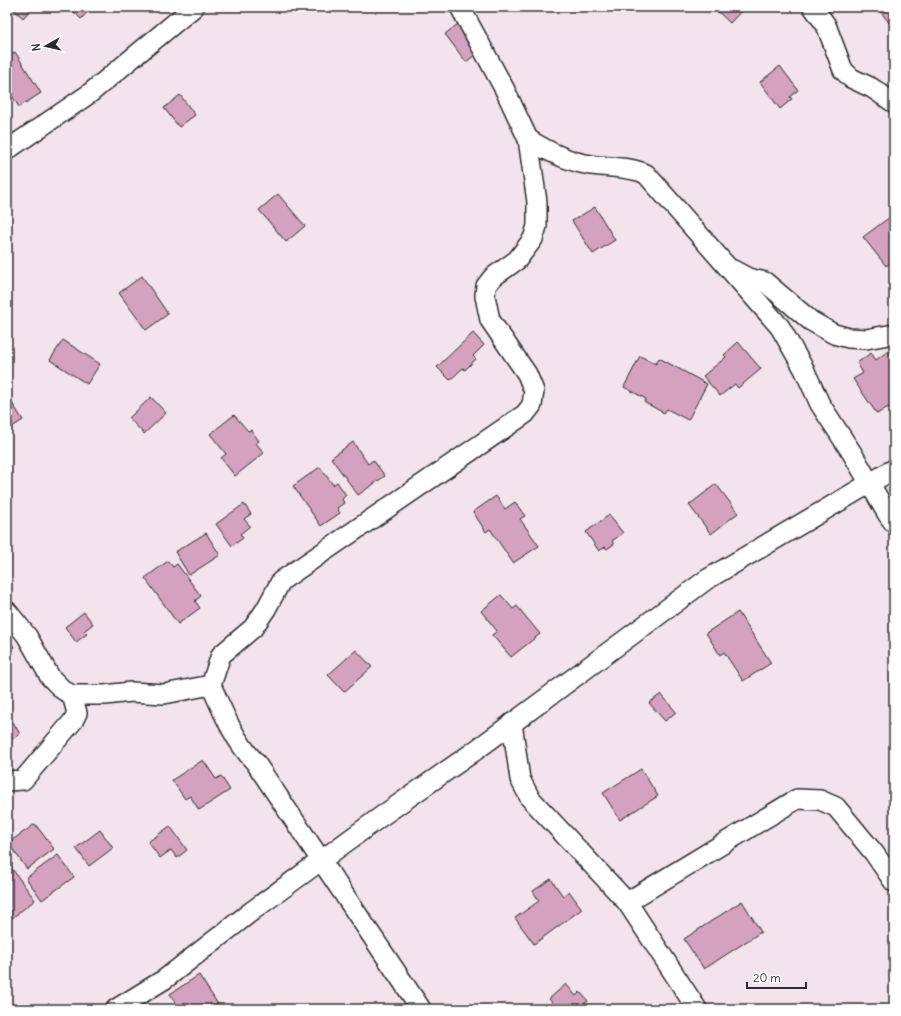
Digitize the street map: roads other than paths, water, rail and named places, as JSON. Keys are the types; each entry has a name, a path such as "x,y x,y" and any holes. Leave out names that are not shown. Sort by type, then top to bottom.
{"street":[{"path":"7,150 89,94 194,7"},
{"path":"421,1009 255,762 245,752 230,726 211,685 221,655 253,628 266,609 281,581 525,414 532,405 534,391 527,374 490,320 485,296 486,286 493,277 517,260 533,239 537,226 537,202 528,140 505,90 460,7"},
{"path":"813,7 826,25 843,70 851,78 872,88 894,103"},
{"path":"528,140 554,155 589,165 628,169 646,174 780,327 804,369 820,404 852,452 894,523"},
{"path":"728,268 748,278 765,282 811,321 834,334 866,340 894,334"},
{"path":"116,1009 165,979 252,911 512,723 706,580 894,468"},
{"path":"7,611 27,636 50,677 63,690 72,695 105,695 131,692 164,694 211,685"},
{"path":"7,781 23,780 73,721 78,713 72,695"},
{"path":"512,723 520,779 530,798 627,902 697,1009"},
{"path":"627,902 797,800 820,800 836,807 874,853 894,882"}]}
